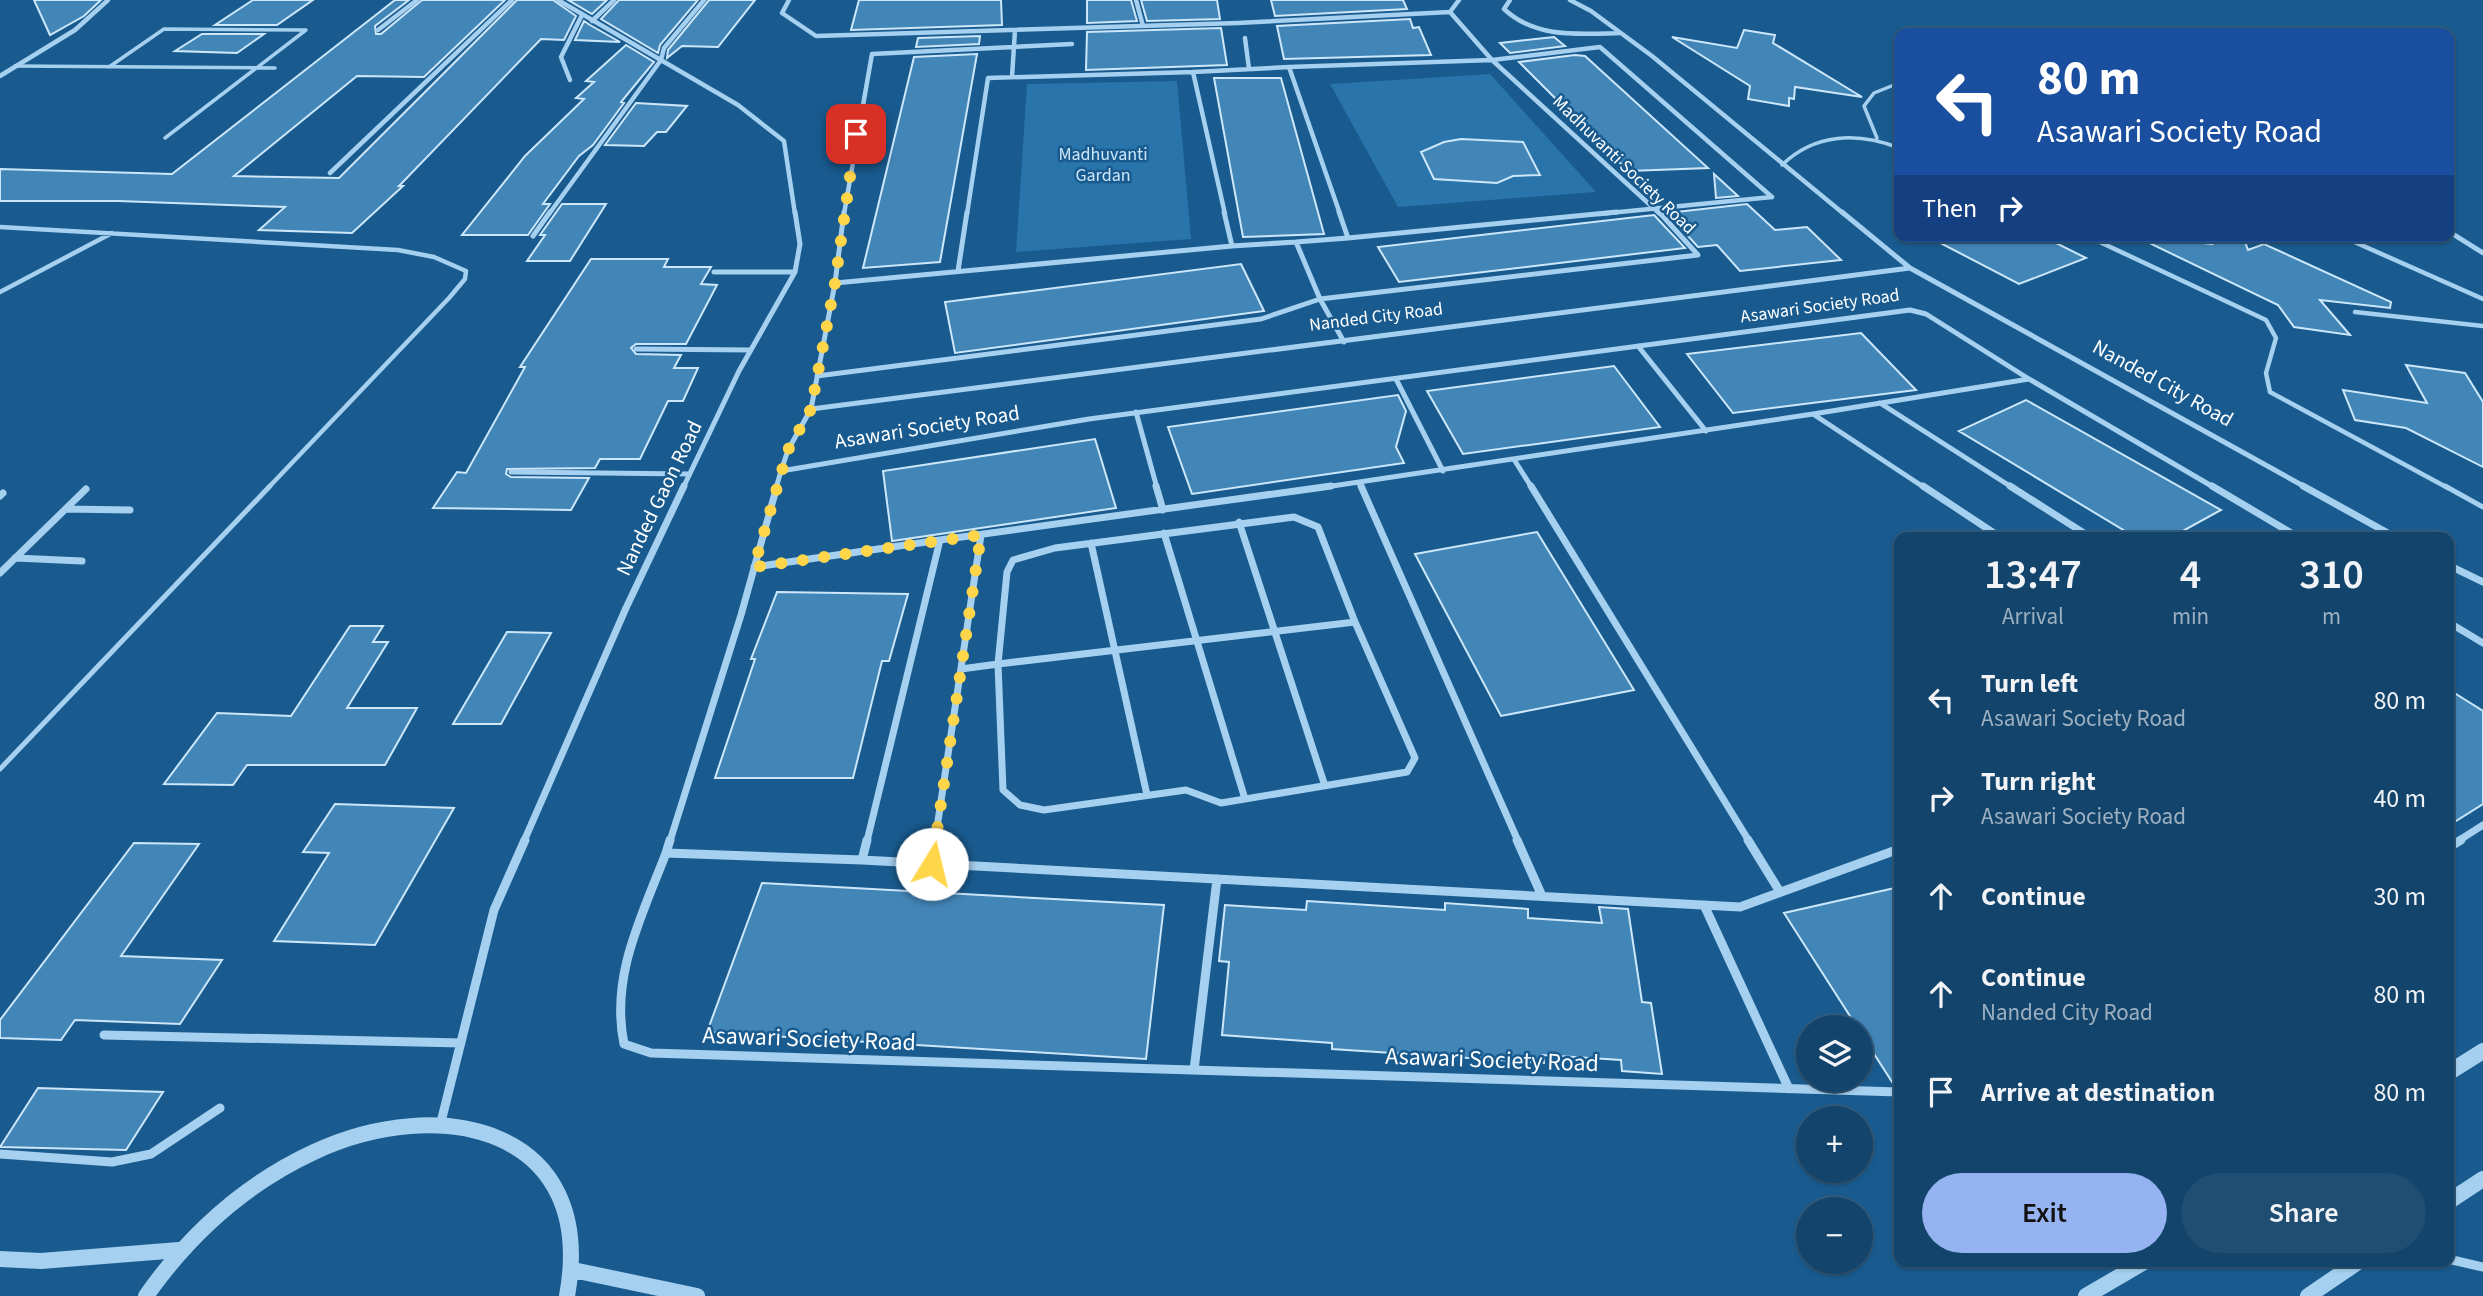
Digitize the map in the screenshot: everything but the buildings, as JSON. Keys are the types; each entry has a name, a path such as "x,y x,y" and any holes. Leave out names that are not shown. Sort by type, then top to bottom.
{"street":[{"path":"0,76 87,21 103,9 108,0"},
{"path":"378,30 417,0"},
{"path":"330,173 512,0"},
{"name":"Nanded Gaon Road","path":"441,1122 494,910 625,608 751,350 795,272 800,244 784,141 738,105 558,0"},
{"path":"592,21 614,0"},
{"path":"533,236 661,60 664,48 704,0"},
{"path":"789,0 782,13 816,36 1143,26 1450,12 1459,0"},
{"path":"1136,0 1143,26"},
{"path":"1510,0 1504,9 1511,18 1523,24 1551,32 1579,35 1621,33"},
{"name":"Nanded City Road","path":"1570,0 1621,33 1910,268 2386,532"},
{"name":"Madhuvanti Society Road","path":"1320,299 1698,255 1655,208 1492,60 1450,12"},
{"path":"570,80 561,57 582,15"},
{"path":"1012,77 1015,30"},
{"path":"1245,38 1250,69"},
{"path":"781,471 788,450 811,409 835,283 851,160 872,54 1072,44"},
{"path":"835,283 1772,197 1600,47 1492,60 988,78 958,271"},
{"path":"1289,67 1348,238"},
{"path":"1193,72 1232,246"},
{"path":"2454,235 2483,253"},
{"path":"1296,242 1320,299 1344,342"},
{"name":"Nanded City Road","path":"811,409 1910,268"},
{"path":"714,272 795,272"},
{"path":"817,376 1261,319 1320,299"},
{"name":"Asawari Society Road","path":"1894,1092 651,1053 624,1044 618,1014 627,955 666,853 781,471 808,464 1136,412 1910,310 1926,314 2029,379 2289,532"},
{"path":"1638,346 1706,431"},
{"path":"636,349 751,350"},
{"path":"1396,379 1443,471"},
{"path":"754,567 1515,461 2029,379"},
{"path":"1880,403 2082,532"},
{"path":"1136,412 1163,510"},
{"path":"1813,414 1992,532"},
{"path":"1515,461 1780,892"},
{"path":"511,472 690,474"},
{"path":"1359,482 1542,897"},
{"path":"0,573 86,489"},
{"path":"66,509 130,510"},
{"path":"1294,517 1318,527 1355,622 1415,758 1407,772 1221,803 1186,790 1044,810 1020,805 1003,790 999,664 1007,572 1013,560 1026,554 1091,543 1239,522 1294,517"},
{"path":"1239,522 1277,631 1325,786"},
{"path":"1164,533 1245,799"},
{"path":"932,864 981,535"},
{"path":"862,860 940,540"},
{"path":"1091,543 1147,795"},
{"path":"15,558 82,561"},
{"path":"2454,569 2483,582"},
{"path":"961,669 1355,622"},
{"path":"2454,626 2483,643"},
{"path":"2454,844 2483,825"},
{"path":"666,853 862,860 1740,907 1894,851"},
{"path":"1194,1070 1217,879"},
{"path":"1704,905 1789,1089"},
{"path":"104,1035 461,1043"},
{"path":"2454,1069 2483,1051"},
{"path":"0,1154 112,1162 152,1154 220,1108"},
{"path":"146,1296 179,1250 241,1195 309,1153 377,1128 441,1122 497,1134 540,1164 566,1210 573,1270 567,1296"},
{"path":"2454,1198 2483,1179"},
{"path":"0,1259 41,1261 179,1250"},
{"path":"2454,1260 2483,1267"},
{"path":"2086,1296 2135,1267"},
{"path":"2308,1296 2351,1267"},
{"path":"573,1270 697,1296"}],"lane":[{"path":"109,66 171,28 306,30 165,138"},
{"path":"15,66 275,68"},
{"path":"1877,138 1864,106 1874,93 1894,85"},
{"path":"1782,165 1795,150 1835,138 1877,138 1894,146"},
{"path":"0,227 224,236 397,251 435,257 466,271 465,279 449,298 0,769"},
{"path":"0,292 114,232"},
{"path":"2100,242 2266,320 2276,338 2266,373 2270,393 2483,507"},
{"path":"2354,242 2483,299"},
{"path":"2355,312 2483,326"}],"green space":[{"path":"1490,74 1596,192 1398,207 1330,84"},
{"name":"Madhuvanti Gardan","path":"1177,81 1191,239 1016,252 1027,84"}],"route":[{"path":"856,134 835,283 811,409 788,450 754,567 981,535 932,864"}]}
